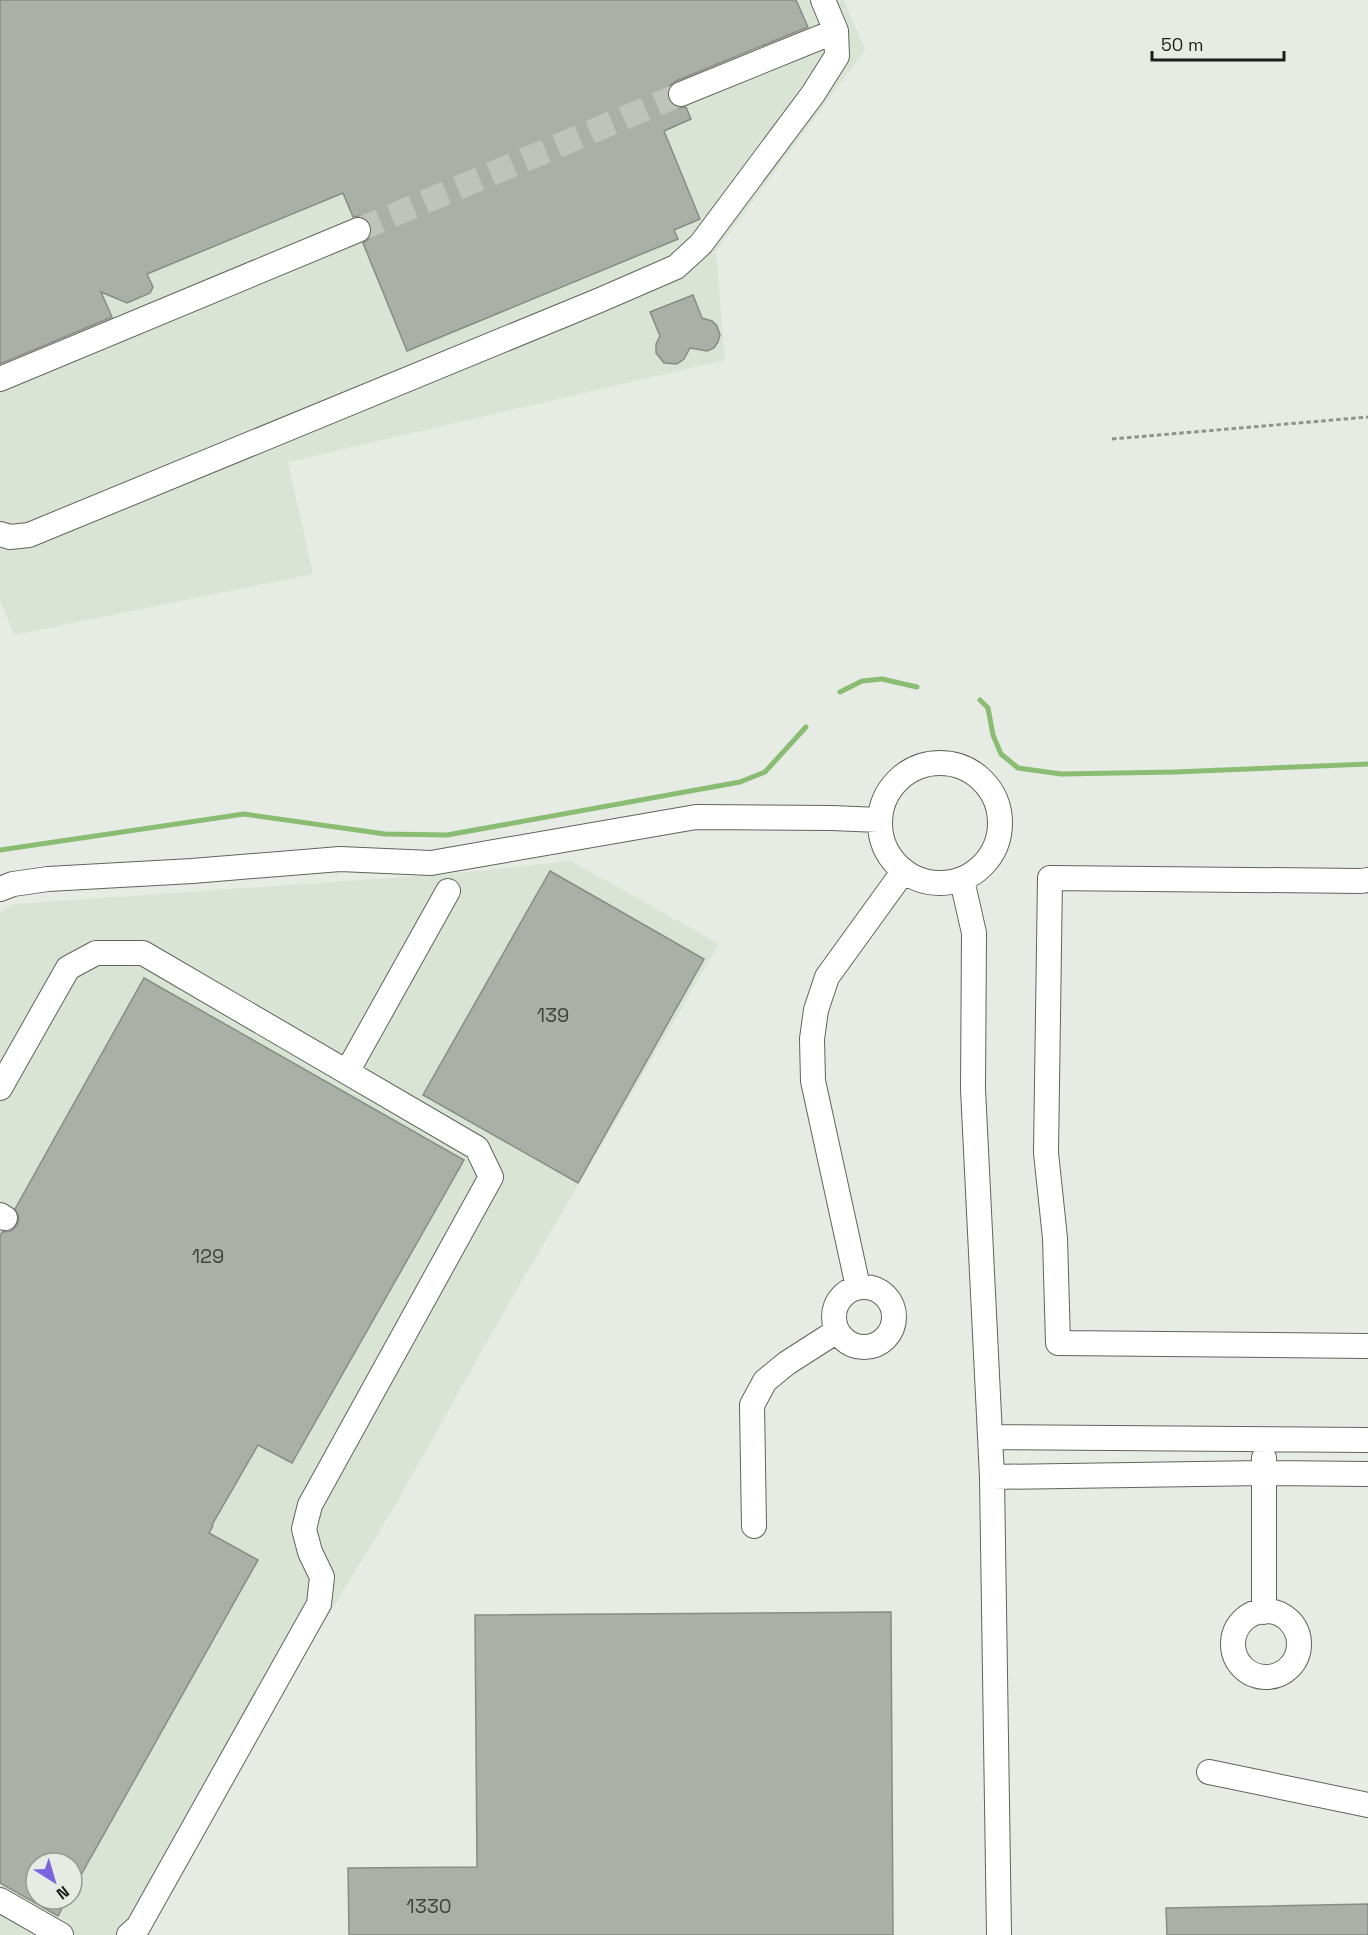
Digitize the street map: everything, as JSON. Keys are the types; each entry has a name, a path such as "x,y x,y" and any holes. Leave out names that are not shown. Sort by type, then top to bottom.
{"street":[{"path":"0,534 10,537 29,535 676,267 701,244 813,94 837,56 836,31 824,0"},
{"path":"681,94 836,31"},
{"path":"0,379 358,230"},
{"path":"932,762 953,764 972,771 987,784 997,802 1000,822 998,840 990,856 978,870 962,880 942,884 921,881 903,872 890,858 881,840 879,820 881,806 895,782 912,769 932,762"},
{"path":"0,889 48,879 192,871 340,859 431,863 696,817 879,820"},
{"path":"858,1287 813,1081 812,1039 816,1010 827,976 903,872"},
{"path":"1368,880 1050,878 1046,1153 1055,1238 1058,1343 1368,1346"},
{"path":"962,880 974,933 973,1089 992,1476 999,1935"},
{"path":"347,1072 448,891"},
{"path":"0,1088 68,968 96,953 143,953 477,1148 491,1177 310,1505 304,1529 310,1552 322,1577 319,1604 138,1927 129,1935"},
{"path":"858,1287 878,1290 891,1304 894,1323 890,1333 876,1346 855,1347 846,1342 837,1331 833,1316 835,1306 849,1291 858,1287"},
{"path":"754,1526 752,1405 765,1381 787,1363 837,1331"},
{"path":"990,1437 1368,1440"},
{"path":"1263,1439 1264,1611"},
{"path":"992,1476 1368,1474"},
{"path":"1209,1772 1368,1805"},
{"path":"0,1900 61,1935"}],"path":[{"path":"1112,439 1368,417"}],"shaded area":[{"path":"0,0 844,0 865,50 716,251 725,360 288,462 313,574 14,635 0,600"},
{"path":"571,861 719,944 501,1317 397,1502 135,1935 0,1935 0,912 14,904 448,874"}],"building":[{"path":"0,0 796,0 808,27 676,81 669,86 668,100 678,108 686,107 691,119 664,131 700,219 674,230 678,239 407,351 363,243 370,238 371,225 366,218 353,217 343,193 147,274 153,287 150,293 127,303 101,292 112,317 0,364"},
{"path":"693,295 702,318 712,321 717,326 720,335 718,342 714,348 707,351 690,348 684,359 677,364 664,363 656,353 656,344 660,336 650,312"},
{"path":"550,871 704,959 578,1183 423,1095"},
{"path":"144,978 464,1160 292,1463 258,1445 212,1525 209,1533 258,1560 84,1870 84,1851 24,1851 24,1897 0,1883 0,1236 2,1232 11,1231 17,1225 19,1218 15,1209"},
{"path":"891,1612 893,1935 349,1935 348,1868 477,1867 475,1615"},
{"path":"1368,1904 1368,1935 1167,1935 1166,1908"},
{"path":"49,1911 61,1911 58,1916"}],"waterway":[{"path":"840,692 862,681 882,679 917,687"},
{"path":"980,700 988,708 993,735 1001,754 1018,768 1061,774 1368,764"},
{"path":"0,850 244,814 385,834 447,835 740,782 765,772 806,727"}],"tunnel":[{"path":"358,230 681,94"}]}
